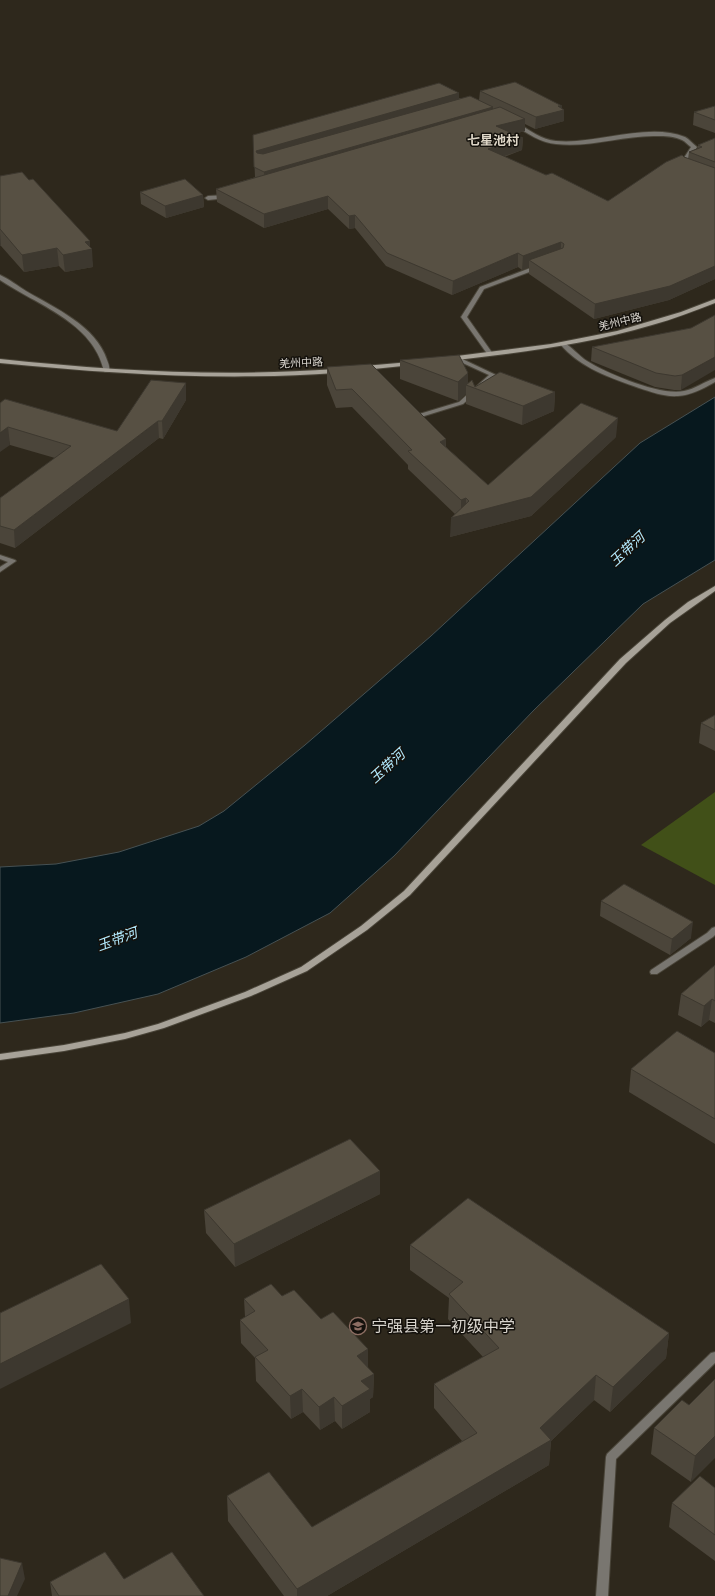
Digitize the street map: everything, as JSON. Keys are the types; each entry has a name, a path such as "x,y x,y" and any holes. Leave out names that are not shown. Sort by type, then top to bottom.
{"street":[{"path":"508,121 557,143 648,134 684,139 692,143 694,147 683,164 688,170"},
{"path":"208,198 233,195"},
{"path":"490,354 464,317 479,292 482,288 546,264"},
{"path":"0,277 68,319 90,336 102,354 107,371"},
{"name":"羌州中路","path":"441,360 563,344 640,328 680,315 715,301"},
{"path":"563,344 582,362 597,370 662,393 673,395 694,392 715,380"},
{"path":"427,429 418,420 418,416 461,403 493,375 456,358"},
{"name":"羌州中路","path":"0,361 107,371 224,376 299,374 344,370"},
{"path":"359,369 418,363"},
{"path":"0,556 13,561 0,570"},
{"path":"0,1057 64,1048 125,1036 161,1026 248,994 304,969 364,928 407,893 644,640 678,613 715,588"},
{"path":"654,972 710,935 715,930"},
{"path":"602,1596 611,1457 715,1356"}],"green space":[{"path":"715,792 715,885 641,845"}],"water":[{"name":"玉带河","path":"715,397 715,560 643,604 534,710 394,856 330,913 246,957 158,994 74,1013 0,1023 0,867 56,864 119,852 199,826 224,811 305,745 431,636 640,443"}],"building":[{"path":"515,82 562,106 558,106 564,110 536,117 480,91"},
{"path":"439,83 459,93 256,151 257,153 263,154 470,96 493,107 264,172 254,167 253,135"},
{"path":"715,106 715,120 694,112"},
{"path":"500,107 525,119 496,126 523,138 488,149 546,175 552,173 608,201 666,162 682,155 715,168 715,266 670,286 595,304 529,260 563,248 564,244 561,242 523,256 518,253 453,281 387,253 355,215 349,216 328,196 264,214 216,189"},
{"path":"715,138 715,162 689,152 702,147 698,145"},
{"path":"22,172 29,180 33,179 90,241 85,242 92,249 63,255 57,248 22,255 0,229 0,176"},
{"path":"185,179 203,195 165,206 140,192"},
{"path":"715,315 715,357 682,375 675,376 656,373 592,347 691,328"},
{"path":"459,355 468,373 458,382 400,360"},
{"path":"371,364 446,439 440,442 488,485 581,403 618,418 531,497 451,518 469,501 466,498 461,500 408,451 412,450 352,389 336,390 327,367"},
{"path":"500,372 555,392 523,406 466,385 472,380 475,387"},
{"path":"151,380 186,383 162,421 158,421 14,530 0,526 0,498 71,446 8,427 0,433 0,403 5,399 117,431"},
{"path":"715,715 715,730 701,723"},
{"path":"624,884 693,922 672,939 601,901"},
{"path":"715,965 715,1001 712,999 704,1006 681,994"},
{"path":"677,1031 715,1053 715,1119 631,1069"},
{"path":"350,1139 380,1171 234,1244 204,1210"},
{"path":"468,1198 669,1333 613,1387 596,1375 540,1428 551,1440 297,1589 227,1496 269,1472 312,1527 477,1433 434,1384 499,1348 449,1294 463,1282 410,1245"},
{"path":"101,1264 129,1299 0,1364 0,1313"},
{"path":"271,1284 282,1296 294,1290 321,1319 333,1312 368,1349 357,1356 374,1374 361,1381 370,1389 342,1406 334,1397 319,1407 302,1389 290,1396 255,1357 268,1350 240,1320 255,1311 244,1299"},
{"path":"715,1379 715,1436 695,1456 654,1428 682,1400 689,1405"},
{"path":"700,1476 715,1488 715,1535 672,1503"},
{"path":"105,1552 124,1579 172,1552 204,1596 59,1596 50,1582"},
{"path":"0,1558 22,1563 8,1596 0,1596"}],"place":[{"name":"宁强县第一初级中学","path":"358,1326"}],"district":[{"name":"七星池村","path":"493,140"}]}
